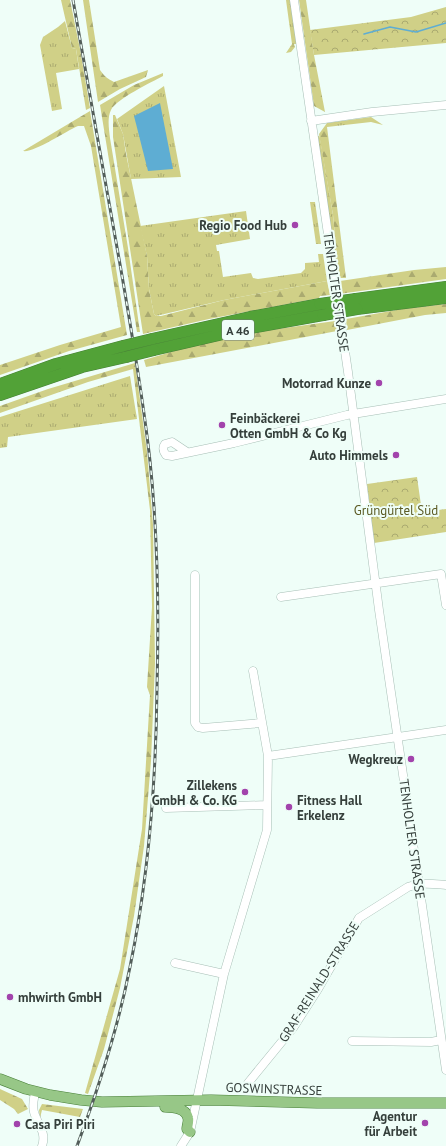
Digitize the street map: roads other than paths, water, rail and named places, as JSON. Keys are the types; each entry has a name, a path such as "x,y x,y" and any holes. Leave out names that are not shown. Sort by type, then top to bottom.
{"highway":[{"name":"A 46","path":"0,395 124,352 153,344 245,329 322,309 446,287"},
{"name":"A 46","path":"356,304 446,298"},
{"name":"A 46","path":"0,384 56,364 124,352"}],"main road":[{"name":"GOSWINSTRASSE","path":"0,1079 35,1092 70,1099 102,1102 197,1100 324,1104 446,1103"},
{"path":"130,1102 134,1106 174,1107 182,1110 188,1118 187,1129 190,1132"}],"street":[{"name":"TENHOLTER STRASSE","path":"294,0 418,884 446,1070"},
{"path":"311,121 372,112 446,105"},
{"path":"187,452 234,443 353,414 446,399"},
{"path":"281,597 441,574 446,605"},
{"path":"195,575 195,723 198,727 203,728 261,723"},
{"path":"181,1146 190,1132 224,974 267,830 268,756 253,671"},
{"path":"268,756 446,730"},
{"path":"166,808 267,805"},
{"name":"GRAF-REINALD-STRASSE","path":"248,1084 293,1028 318,989 359,918 408,888 418,884 429,883 446,885"},
{"path":"175,962 224,974"},
{"path":"352,1041 431,1042 442,1040"},
{"path":"35,1092 33,1106 34,1113 42,1130 42,1146"}],"water":[{"path":"160,103 173,169 148,171 134,116"}],"waterway":[{"path":"364,34 390,27 416,32 446,23"}],"railway":[{"path":"73,0 121,270 144,413 155,518 158,631 153,793 147,863 137,932 114,1035 93,1102 77,1146"}],"place":[{"name":"Regio Food Hub","path":"295,225"},
{"name":"Motorrad Kunze","path":"379,383"},
{"name":"Feinbäckerei Otten GmbH & Co Kg","path":"222,425"},
{"name":"Auto Himmels","path":"396,455"},
{"name":"Wegkreuz","path":"411,759"},
{"name":"Zillekens GmbH & Co. KG","path":"245,792"},
{"name":"Fitness Hall Erkelenz","path":"289,807"},
{"name":"mhwirth GmbH","path":"10,997"},
{"name":"Agentur für Arbeit","path":"425,1123"},
{"name":"Casa Piri Piri","path":"17,1124"}],"park label":[{"name":"Grüngürtel Süd","path":"396,510"}]}
